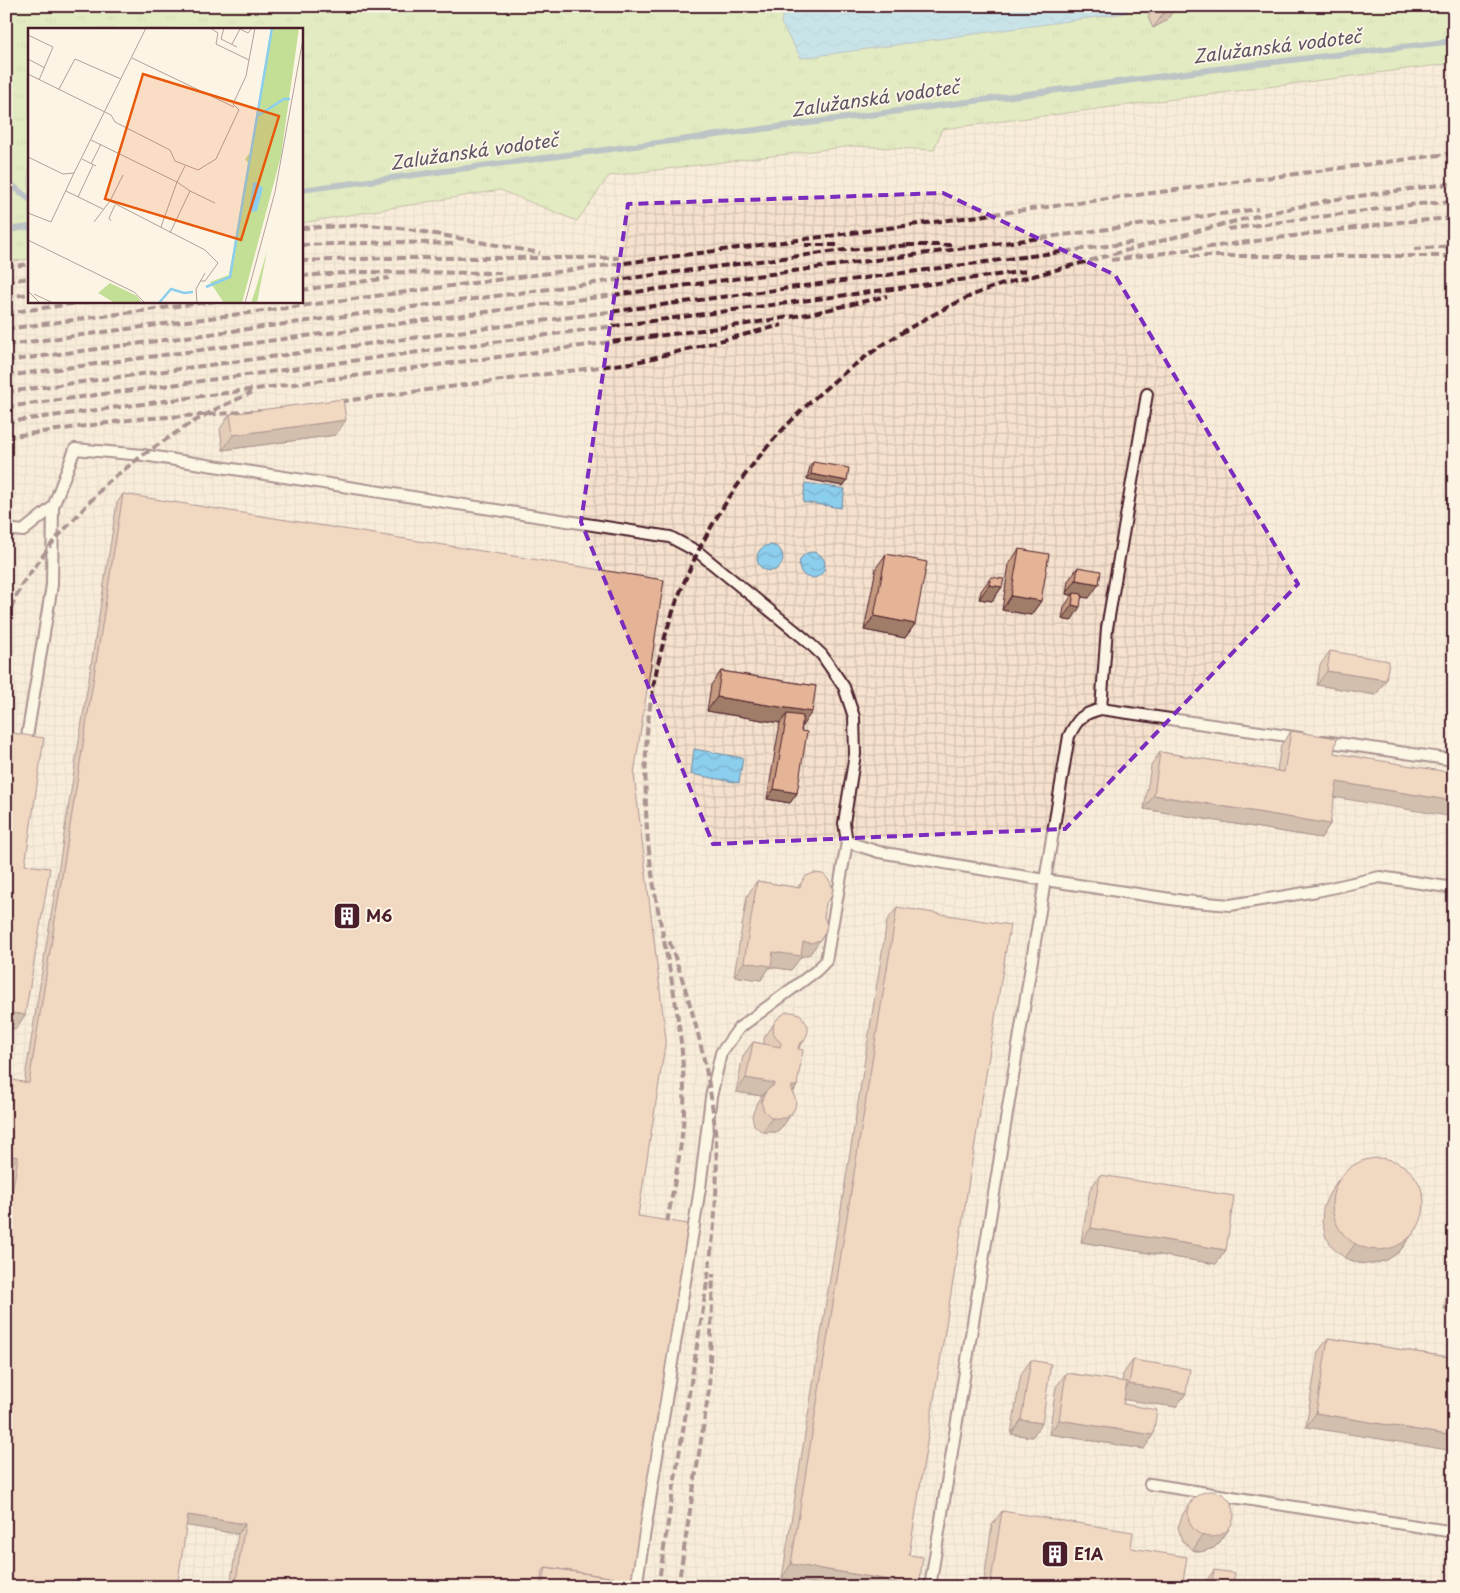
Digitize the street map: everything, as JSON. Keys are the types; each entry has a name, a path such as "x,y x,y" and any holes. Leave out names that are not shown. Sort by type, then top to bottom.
{"lane":[{"path":"1101,708 1107,628 1148,394"},
{"path":"24,760 52,585 53,507 74,449 143,455 670,537 698,552 822,655 844,688 854,717 855,754 844,822 847,842 826,961 739,1028 722,1053 711,1096 700,1188 636,1587"},
{"path":"6,529 23,531 53,507"},
{"path":"930,1587 1069,736 1078,720 1088,712 1101,708 1454,760"},
{"path":"847,842 879,852 1045,880 1184,901 1230,905 1317,891 1380,877 1454,888"},
{"path":"1150,1484 1454,1532"}],"highlighted area":[{"path":"943,193 1115,275 1298,584 1065,829 713,844 581,522 628,204"}],"shaded area":[{"path":"1454,63 1454,1587 6,1587 6,262 28,259 28,302 302,302 302,223 500,190 577,221 609,176 853,146 934,150 941,129"}],"green space":[{"path":"6,6 1454,6 1454,63 942,129 934,150 853,146 609,176 577,221 500,190 302,223 302,28 28,28 28,259 6,262"}],"water":[{"path":"784,6 1129,6 1126,13 801,58 781,23"},
{"path":"805,483 845,489 841,508 803,502"},
{"path":"770,545 779,549 783,558 779,567 770,571 761,567 757,558 761,549"},
{"path":"812,552 821,556 825,565 821,574 812,578 803,574 799,565 803,556"},
{"path":"694,749 743,758 739,783 691,774"}],"building":[{"path":"1159,6 1175,6 1176,7 1163,14"},
{"path":"343,399 346,420 233,435 230,414"},
{"path":"813,462 849,468 847,481 811,474"},
{"name":"M6","path":"123,494 664,580 634,774 666,1039 638,1216 688,1224 630,1586 613,1583 614,1578 546,1567 542,1572 540,1587 235,1587 245,1524 188,1515 177,1587 6,1587 6,1229 18,1157 6,1155 6,1079 29,1083"},
{"path":"1019,549 1049,554 1041,601 1011,596"},
{"path":"886,554 927,562 915,624 874,616"},
{"path":"1078,567 1101,571 1099,584 1076,580"},
{"path":"991,577 1004,579 1002,587 989,585"},
{"path":"1074,593 1082,594 1080,607 1072,605"},
{"path":"1330,651 1389,661 1386,680 1327,671"},
{"path":"721,671 816,686 812,712 717,697"},
{"path":"787,714 803,716 801,731 807,732 797,793 774,789"},
{"path":"1291,731 1337,738 1334,753 1454,773 1454,801 1337,782 1330,824 1154,795 1160,752 1284,772"},
{"path":"6,732 44,738 25,865 50,868 25,1015 6,1012"},
{"path":"814,873 823,874 833,888 831,897 826,903 824,917 827,925 825,933 820,940 811,943 803,942 801,956 773,952 771,966 744,962 757,881 800,888 806,876"},
{"path":"897,907 1010,925 909,1555 923,1557 919,1587 903,1587 903,1584 890,1582 890,1580 791,1564"},
{"path":"786,1012 800,1014 808,1026 808,1032 798,1049 803,1050 797,1086 792,1086 791,1090 796,1100 795,1108 785,1118 772,1118 764,1111 761,1102 766,1091 774,1083 746,1078 753,1042 780,1047 781,1043 775,1037 773,1031 774,1023"},
{"path":"1378,1158 1396,1162 1411,1171 1420,1186 1424,1204 1420,1222 1411,1237 1396,1246 1378,1250 1360,1246 1345,1237 1336,1222 1332,1204 1336,1186 1345,1171 1360,1162"},
{"path":"1100,1175 1234,1196 1226,1250 1091,1228"},
{"path":"1328,1338 1454,1358 1454,1436 1316,1413"},
{"path":"1031,1360 1051,1364 1042,1423 1021,1420"},
{"path":"1133,1360 1190,1369 1186,1393 1129,1384"},
{"path":"1066,1373 1127,1382 1123,1404 1157,1410 1153,1435 1059,1420"},
{"path":"1211,1491 1224,1495 1230,1501 1234,1514 1230,1527 1224,1533 1211,1537 1198,1533 1192,1527 1188,1514 1192,1501 1198,1495"},
{"name":"E1A","path":"1002,1511 1133,1532 1131,1548 1187,1557 1182,1587 990,1587"},
{"path":"546,1567 614,1578 612,1587 542,1587"},
{"path":"1214,1570 1235,1573 1233,1582 1254,1586 1211,1587"}],"waterway":[{"name":"Zalužanská vodoteč","path":"302,190 1224,68 1454,41"},
{"path":"6,180 28,198"},
{"name":"Zalužanská vodoteč","path":"6,230 28,227"}],"railway":[{"path":"6,345 1454,153"},
{"path":"1323,201 1454,183"},
{"path":"665,1234 681,1142 684,1090 679,1022 656,901 648,840 646,809 648,727 651,700 666,633 690,570 721,511 759,457 804,408 854,365 910,328 971,296 1009,282 1192,233 1274,212 1329,201"},
{"path":"1228,229 1417,204 1454,202"},
{"path":"6,376 1258,209"},
{"path":"1111,260 1400,222 1454,218"},
{"path":"302,228 369,225 408,229 540,253"},
{"path":"302,245 397,242 456,244"},
{"path":"6,392 1136,242"},
{"path":"805,245 840,245"},
{"path":"907,245 952,245"},
{"path":"6,361 845,250 913,245"},
{"path":"1414,249 1454,246"},
{"path":"1191,256 1454,256"},
{"path":"302,261 388,258 619,258"},
{"path":"6,267 28,264"},
{"path":"6,407 1027,271"},
{"path":"302,276 358,272 505,273"},
{"path":"6,281 28,278"},
{"path":"302,290 389,278"},
{"path":"6,297 28,294"},
{"path":"6,422 740,325 814,313 887,296"},
{"path":"6,313 87,302"},
{"path":"6,329 208,302"},
{"path":"329,403 637,362 782,325"},
{"path":"6,619 22,584 53,542 108,482 143,455 186,426 218,408 251,393"},
{"path":"6,437 136,419 262,411"},
{"path":"658,1587 708,1274 717,1168 716,1141 705,1064 693,1014 669,940"},
{"path":"678,1587 709,1390 713,1274"}],"place":[{"name":"M6","path":"347,916"},
{"name":"E1A","path":"1055,1554"}]}
